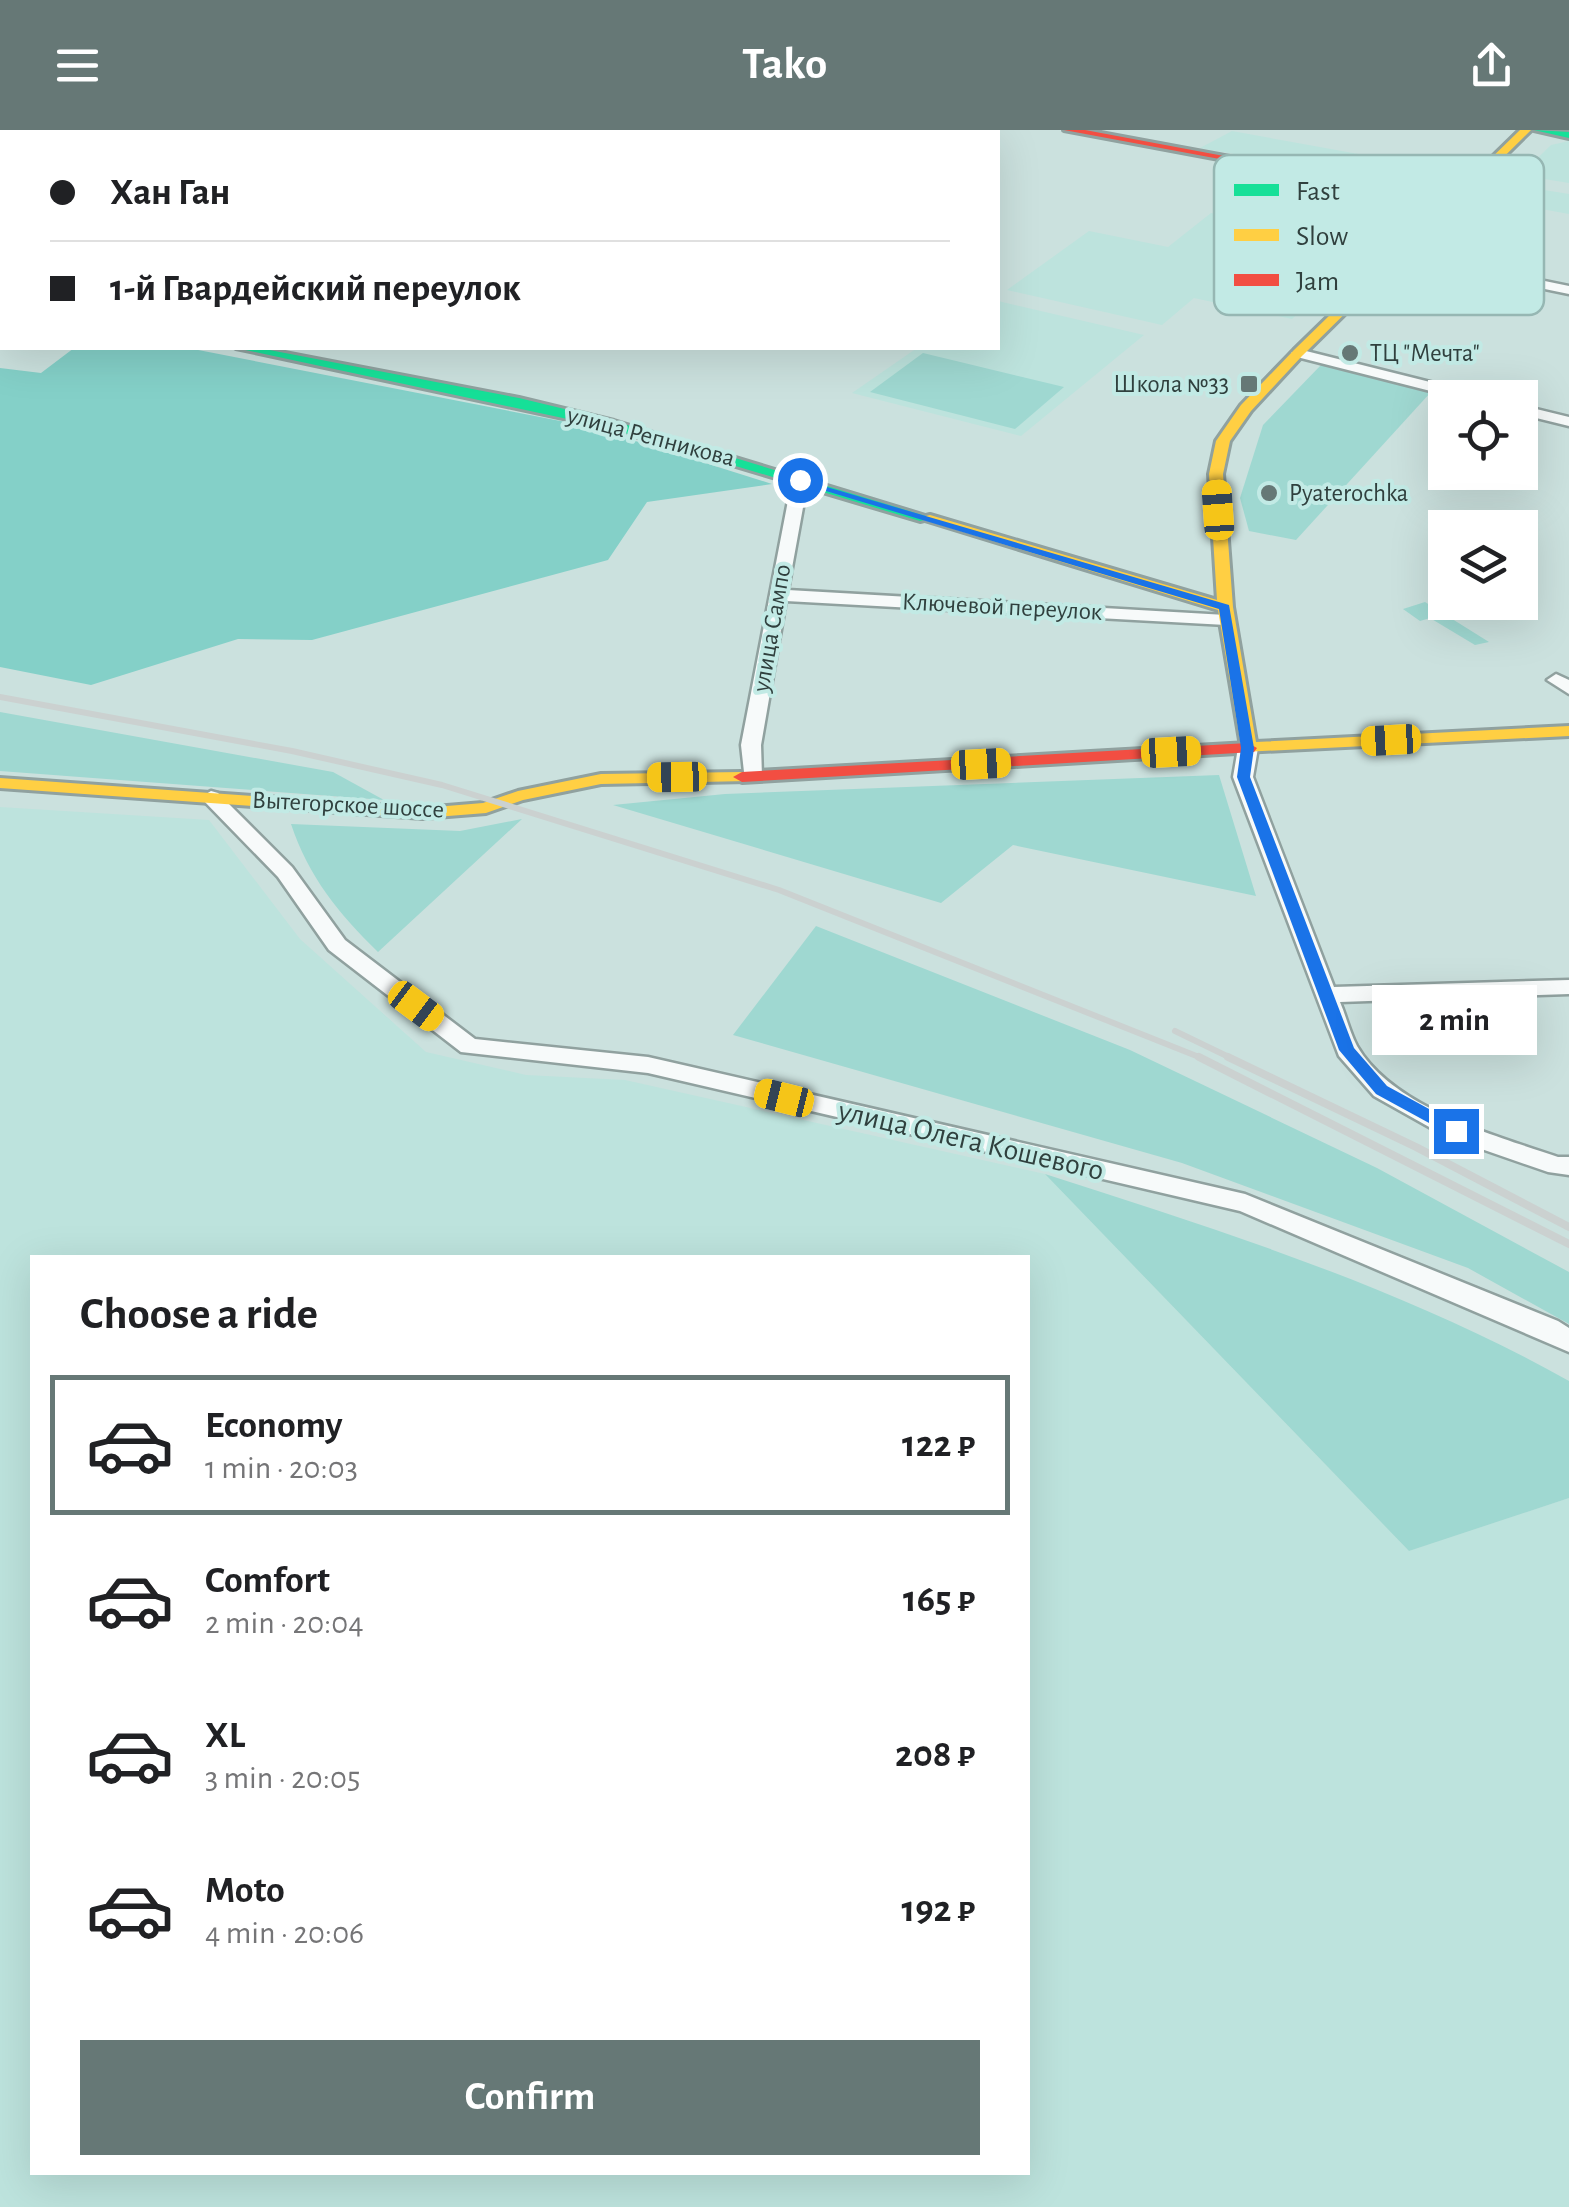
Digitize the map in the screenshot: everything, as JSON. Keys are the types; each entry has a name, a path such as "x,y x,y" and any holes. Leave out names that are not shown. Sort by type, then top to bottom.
{"main road":[{"path":"1069,130 1214,156"},
{"path":"1501,155 1526,130"},
{"path":"1539,130 1569,135"},
{"path":"1248,748 1225,614 1216,474 1223,441 1246,408 1337,315"},
{"name":"улица Репникова","path":"252,350 519,402 800,480 1225,614"},
{"name":"Вытегорское шоссе","path":"0,784 422,813 486,808 518,796 601,779 752,777 1569,731"}],"street":[{"path":"1544,285 1569,290"},
{"path":"1298,353 1428,386"},
{"path":"1538,414 1569,422"},
{"name":"улица Сампо","path":"752,777 751,745 800,480"},
{"name":"Ключевой переулок","path":"777,595 1225,614"},
{"path":"1248,748 1243,777 1347,1050 1382,1090 1456,1131 1557,1166 1569,1166"},
{"name":"улица Олега Кошевого","path":"211,797 286,872 337,945 469,1046 648,1065 1245,1203 1569,1341"},
{"path":"1327,996 1569,987"}],"shaded area":[{"path":"1232,131 1364,155 1240,155 1200,148"},
{"path":"1569,141 1569,183 1544,179 1544,155 1541,155 1551,145"},
{"path":"1544,190 1569,194 1569,214 1544,209"},
{"path":"1214,214 1214,302 1194,298 1162,325 1007,290 1089,231 1168,247"},
{"path":"1000,301 1144,335 1021,436 852,393 914,350 1000,350"},
{"path":"71,350 198,350 591,427 772,484 647,502 608,560 312,640 238,639 91,685 0,667 0,368 41,373"},
{"path":"923,353 1064,387 1015,429 870,392"},
{"path":"1321,365 1428,391 1296,540 1249,531 1240,498 1263,425"},
{"path":"1425,602 1428,619 1420,621 1403,609"},
{"path":"1433,620 1454,620 1489,642 1475,645"},
{"path":"0,712 333,772 384,800 0,771"},
{"path":"1219,775 1256,896 1013,845 941,903 613,805 725,794"},
{"path":"0,807 209,820 300,939 426,1052 526,1075 625,1080 1045,1174 1409,1551 1569,1498 1569,2207 0,2207"},
{"path":"522,819 378,952 326,893 306,861 291,824 460,831"},
{"path":"816,926 1130,1050 1377,1168 1569,1272 1569,1324 1468,1268 1182,1163 733,1035"},
{"path":"1045,1174 1246,1240 1378,1290 1507,1348 1569,1381 1569,1498 1409,1551"}],"railway":[{"path":"0,697 292,751 442,785 779,890 1199,1057"},
{"path":"1175,1031 1233,1059"},
{"path":"1199,1057 1204,1059"},
{"path":"1199,1057 1569,1244"},
{"path":"1228,1057 1416,1147 1569,1227"}],"traffic: fast":[{"path":"1539,130 1569,135"},
{"path":"252,350 519,402 609,424 925,518"}],"traffic: slow":[{"path":"1500,155 1526,130"},
{"path":"1225,607 1216,474 1223,441 1246,408 1337,315"},
{"path":"925,518 1225,607 1248,748 1569,731"},
{"path":"0,783 423,813 486,808 518,796 601,779 742,777"}],"traffic: jam":[{"path":"1069,130 1214,156"},
{"path":"742,777 1248,748"}],"place":[{"name":"ТЦ \"Мечта\"","path":"1350,353"},
{"name":"Школа №33","path":"1249,384"},
{"name":"Pyaterochka","path":"1269,493"}],"route":[{"path":"800,480 1225,607 1248,748 1243,777 1347,1050 1382,1090 1456,1131"}]}
